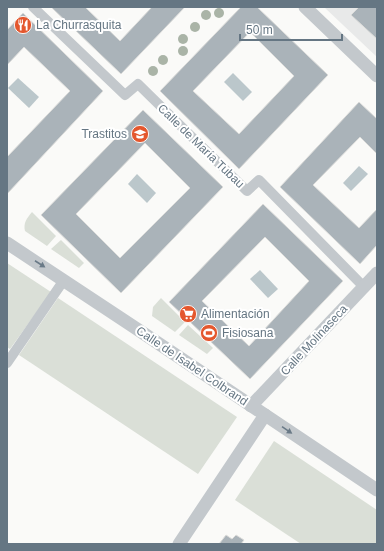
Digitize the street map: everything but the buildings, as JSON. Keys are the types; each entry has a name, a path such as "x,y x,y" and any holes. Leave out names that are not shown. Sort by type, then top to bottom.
{"street":[{"name":"Calle de María Tubau","path":"33,7 125,95 138,84 247,191 259,180 364,287"},
{"path":"305,7 377,76"},
{"name":"Calle de Isabel Colbrand","path":"7,243 377,490"},
{"name":"Calle Molinaseca","path":"251,406 377,273"},
{"path":"7,363 64,280"},
{"path":"179,544 265,415"}],"shaded area":[{"path":"324,7 377,7 377,57"},
{"path":"233,73 252,92 243,101 224,82"},
{"path":"18,78 39,97 29,108 8,88"},
{"path":"359,166 368,174 351,191 343,183"},
{"path":"137,174 156,193 147,203 128,184"},
{"path":"32,212 56,236 47,246 25,231 25,223"},
{"path":"61,240 84,263 79,268 51,249"},
{"path":"7,263 51,292 10,349 7,347"},
{"path":"260,270 278,289 268,298 250,279"},
{"path":"58,298 237,417 198,474 19,355"},
{"path":"161,298 185,322 175,332 152,316 153,307"},
{"path":"188,325 213,348 207,354 179,335"},
{"path":"274,441 377,510 377,544 301,544 235,500"}],"place":[{"name":"La Churrasquita","path":"23,25"},
{"name":"Trastitos","path":"140,134"},
{"name":"Alimentación","path":"188,314"},
{"name":"Fisiosana","path":"209,333"}]}
